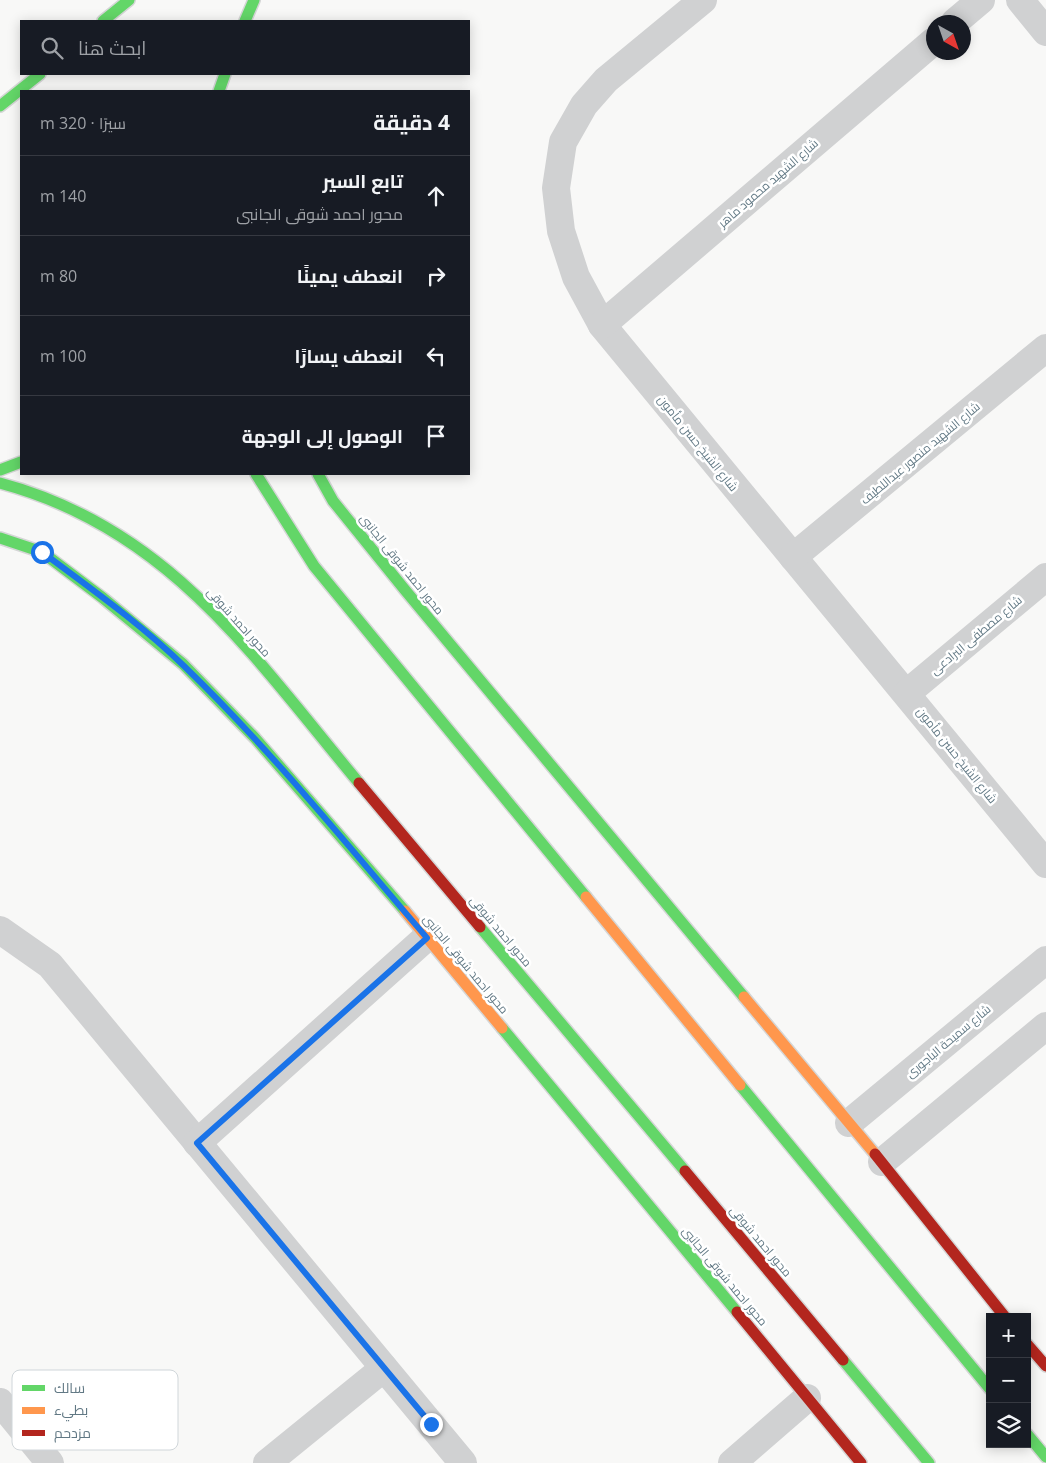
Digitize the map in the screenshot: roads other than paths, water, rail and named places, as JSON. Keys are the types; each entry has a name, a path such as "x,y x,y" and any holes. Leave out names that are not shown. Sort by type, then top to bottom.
{"main road":[{"path":"104,20 128,0"},
{"path":"245,20 254,0"},
{"path":"0,106 39,75"},
{"path":"219,90 225,75"},
{"path":"0,470 20,462"},
{"path":"257,475 314,566 986,1383"},
{"name":"محور احمد شوقى الجانبى","path":"319,475 333,501 405,590 882,1162 1002,1313"},
{"name":"محور احمد شوقى","path":"0,483 29,490 91,518 149,554 200,598 252,655 929,1463"},
{"name":"محور احمد شوقى الجانبى","path":"0,538 42,552 104,598 183,664 255,738 427,938 862,1463"},
{"path":"1031,1349 1046,1366"},
{"path":"1031,1439 1046,1457"}],"street":[{"name":"شارع الشيخ حسن مأمون","path":"703,0 606,80 584,105 563,142 556,188 561,231 576,277 602,325 1046,864"},
{"path":"963,15 981,0"},
{"path":"1020,0 1046,32"},
{"name":"شارع الشهيد محمود ماهر","path":"602,325 926,48"},
{"name":"شارع الشهيد منصور عبداللطيف","path":"793,558 1046,348"},
{"name":"شارع مصطفى البرادعى","path":"906,693 1046,577"},
{"path":"0,930 50,965 463,1463"},
{"path":"197,1143 427,938"},
{"name":"شارع سميحة الباجورى","path":"849,1123 1046,960"},
{"path":"882,1162 1046,1026"},
{"path":"267,1463 384,1368"},
{"path":"732,1463 807,1398"},
{"path":"0,1402 12,1417"},
{"path":"39,1450 50,1463"}]}
